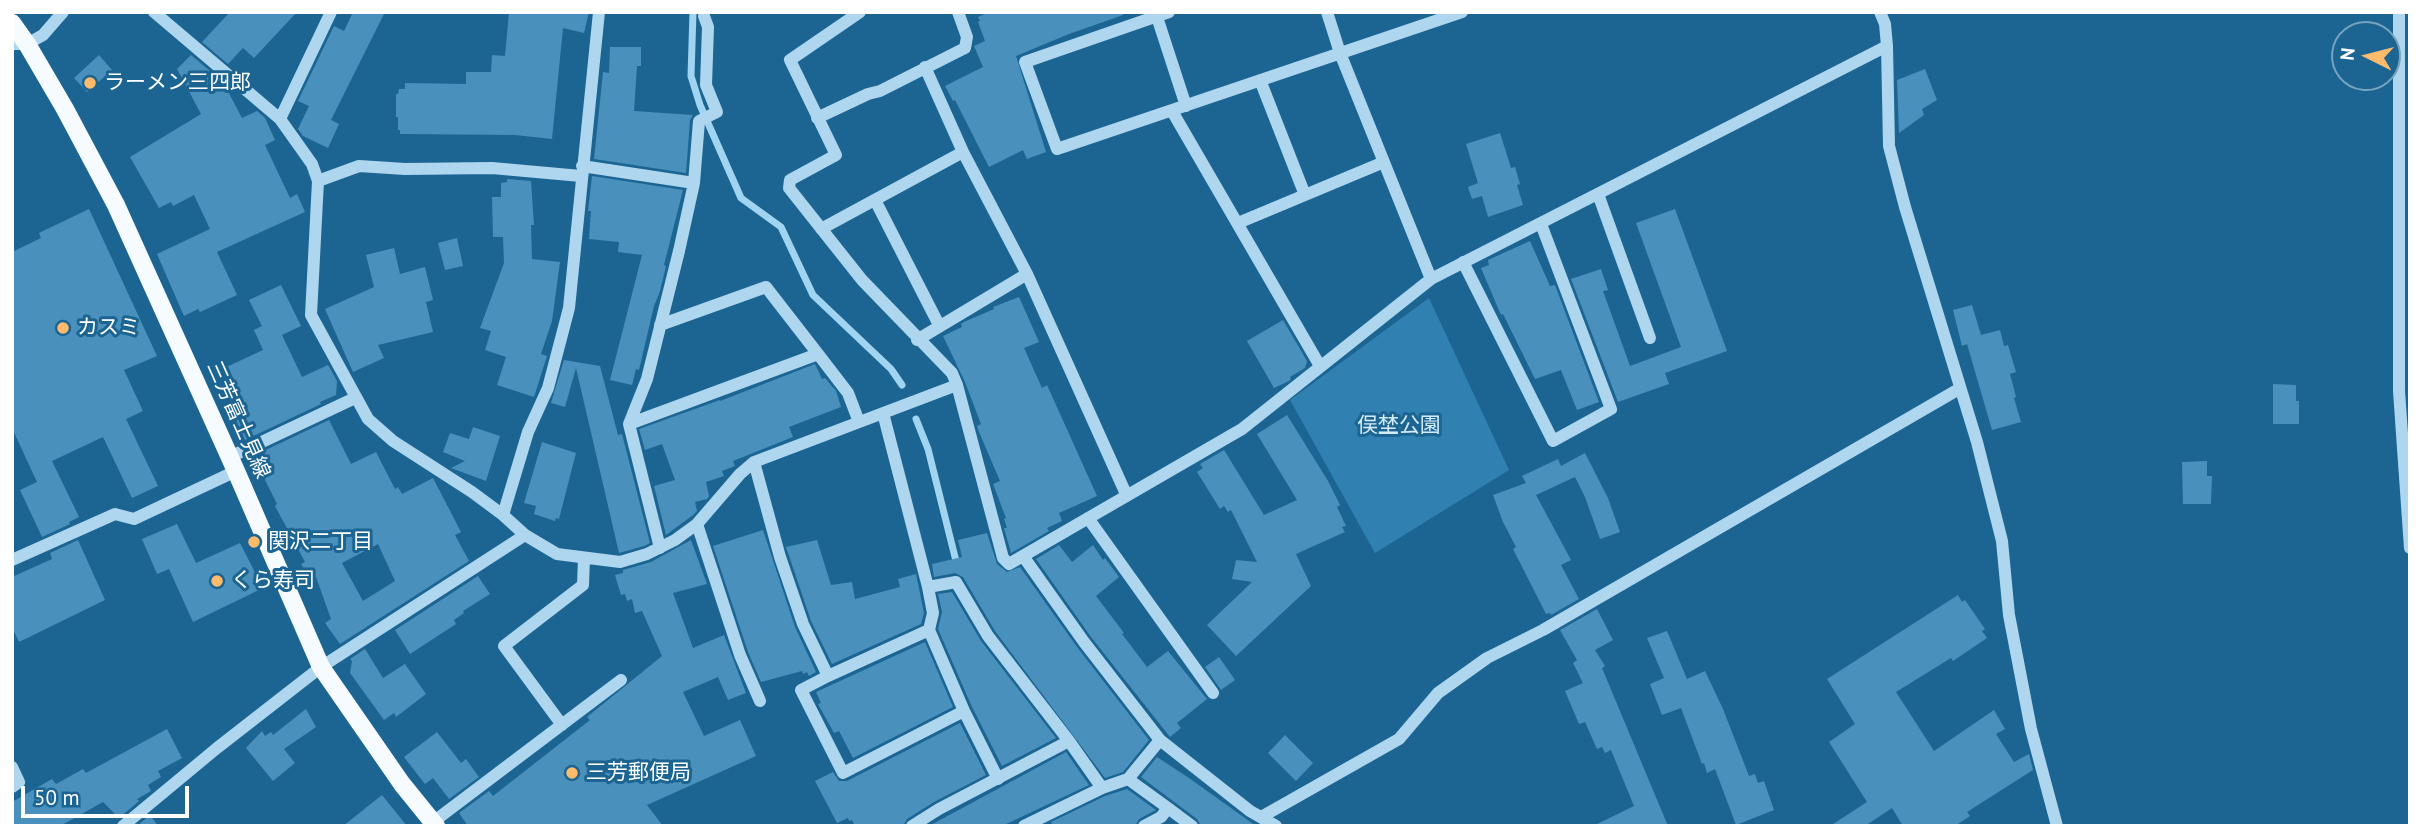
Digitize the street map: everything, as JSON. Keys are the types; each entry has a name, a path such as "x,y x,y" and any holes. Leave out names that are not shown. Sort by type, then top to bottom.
{"main road":[{"name":"三芳富士見線","path":"12,23 20,44 116,205 321,667 380,753 434,824"}],"street":[{"path":"20,44 43,35 63,12"},
{"path":"154,12 280,118 312,164 318,181 311,316 368,419 393,441 503,514 525,535 557,554 620,562 647,554 697,524 740,474 754,462 957,386"},
{"path":"280,118 331,12"},
{"path":"503,514 528,432 548,388 569,308 599,12"},
{"path":"860,12 790,60 836,155 790,180 789,188 862,280 917,340 952,373 1003,558 1009,564 1242,429 1431,279 1887,46"},
{"path":"1327,12 1340,53 1431,279"},
{"path":"1186,106 1156,15 1025,62 1058,149 1172,111 1462,12"},
{"path":"1880,12 1885,24 1887,46 1889,146 1959,389 1977,442 2003,541 2009,615 2031,729 2057,826"},
{"path":"2399,12 2399,391 2410,548"},
{"path":"817,118 868,93 880,91 965,48 967,37 961,13"},
{"path":"660,548 629,424 647,379 694,183 699,121 717,112 706,85 708,27 704,16"},
{"path":"925,67 963,152 1027,274 1126,494"},
{"path":"1260,80 1305,195"},
{"path":"1172,111 1320,366"},
{"path":"821,229 963,152"},
{"path":"1238,223 1384,162"},
{"path":"318,181 359,166 582,171 694,183"},
{"path":"1598,194 1650,338"},
{"path":"875,200 939,325"},
{"path":"1463,262 1553,441 1611,409 1541,224"},
{"path":"917,340 1027,274"},
{"path":"660,325 766,287 848,393 859,422"},
{"path":"629,424 818,354"},
{"path":"1263,816 1399,739 1438,693 1487,658 1543,630 1959,389"},
{"path":"12,560 115,514 134,519 355,398"},
{"path":"883,413 928,587 933,613 929,630 998,779"},
{"path":"754,462 803,624 828,676"},
{"path":"1088,518 1213,693"},
{"path":"697,524 740,655 760,701"},
{"path":"123,826 321,667 525,535"},
{"path":"1023,555 1084,642 1160,740 1250,810 1276,826"},
{"path":"562,725 504,646 583,585 584,558"},
{"path":"928,587 956,582 988,636 1102,788"},
{"path":"929,630 802,690 843,773 964,710"},
{"path":"434,824 621,680"},
{"path":"1024,826 1102,788 1128,779 1160,740"},
{"path":"912,826 1069,741"},
{"path":"12,767 19,782 12,787"},
{"path":"1128,779 1192,826"},
{"path":"1144,826 1161,817 1168,808"}],"green space":[{"name":"俣埜公園","path":"1429,298 1509,470 1375,553 1290,400"}],"building":[{"path":"230,12 297,12 254,58 243,48 228,64 202,42"},
{"path":"353,12 385,12 331,120 339,124 328,148 303,136 298,129 309,106 298,101 334,26 344,31"},
{"path":"509,12 589,12 584,33 563,28 552,139 515,135 400,134 396,117 396,94 399,89 405,89 405,83 466,84 466,72 491,72 492,55 505,56"},
{"path":"989,12 1123,12 1123,15 1016,56 1046,152 1027,159 1023,150 989,167 955,100 953,101 945,86 983,67 974,46 985,41 978,17"},
{"path":"610,47 641,47 634,111 693,115 690,120 686,173 594,159 603,72 609,73"},
{"path":"99,55 112,70 87,92 74,78"},
{"path":"191,55 223,82 242,118 257,111 265,118 275,140 265,145 290,198 297,194 305,212 217,252 237,295 200,312 198,309 184,316 157,254 210,229 194,195 173,206 171,202 159,208 130,157 201,114 177,69"},
{"path":"1925,69 1937,100 1922,109 1924,115 1899,133 1897,80"},
{"path":"1500,133 1511,168 1515,167 1523,205 1488,217 1482,196 1472,199 1468,187 1478,183 1466,144"},
{"path":"592,176 683,190 660,291 639,370 636,369 632,385 610,380 642,255 618,252 619,242 589,239 591,211 588,211"},
{"path":"507,179 531,181 534,225 531,225 532,259 560,262 552,321 541,354 547,356 534,397 497,385 506,357 485,350 491,331 480,328 504,263 503,237 493,237 492,197 501,197 501,183 507,182"},
{"path":"89,209 157,356 124,370 143,411 126,419 158,486 132,498 103,437 52,461 79,517 42,537 20,490 37,482 12,428 12,252 41,238 39,233"},
{"path":"1675,209 1727,351 1665,373 1669,384 1618,402 1571,279 1601,269 1608,290 1603,291 1630,366 1681,347 1636,223"},
{"path":"457,238 463,266 445,270 438,243"},
{"path":"1530,241 1550,286 1555,285 1599,402 1577,410 1561,370 1535,379 1503,314 1501,315 1481,268 1489,265 1488,260"},
{"path":"394,248 400,274 425,267 433,300 426,302 433,332 378,345 384,358 353,372 325,309 374,287 366,255"},
{"path":"281,285 301,326 282,335 302,377 328,365 337,381 336,395 245,440 231,409 235,407 218,371 263,350 254,330 262,326 249,300"},
{"path":"1019,297 1039,342 1024,348 1042,388 1047,385 1097,496 1059,513 1062,521 1011,553 1004,528 1007,528 1006,518 993,484 1000,481 979,432 977,426 981,424 965,382 943,336 962,327 964,322 994,309 993,307"},
{"path":"1972,305 1981,335 2000,330 2004,346 2008,345 2016,372 2010,374 2021,422 1992,430 1967,344 1962,346 1953,310"},
{"path":"1283,320 1307,361 1305,368 1290,377 1289,381 1274,388 1247,341"},
{"path":"564,360 600,366 618,435 622,434 650,543 644,546 619,553 576,368 565,407 551,403"},
{"path":"815,364 822,379 825,378 836,391 841,407 789,427 793,437 733,461 735,466 722,471 724,476 706,482 709,496 695,502 697,511 666,535 654,486 675,480 662,444 645,450 639,429"},
{"path":"2273,384 2296,385 2299,424 2273,424"},
{"path":"1287,415 1340,505 1337,507 1346,526 1342,527 1345,532 1296,554 1311,586 1236,656 1207,625 1252,582 1232,579 1236,560 1257,562 1231,510 1228,512 1224,506 1220,509 1197,472 1203,468 1200,464 1224,450 1264,515 1297,500 1257,434"},
{"path":"329,420 351,464 376,452 395,489 398,487 402,494 433,478 461,532 455,535 469,561 340,644 325,623 331,619 316,577 310,580 301,564 305,562 275,506 277,504 253,456","holes":["378,544 395,581 363,601 342,563"]},
{"path":"473,427 500,436 486,481 451,468 465,461 443,452 450,433 469,439"},
{"path":"542,442 576,453 559,519 556,518 555,521 534,514 536,506 524,503"},
{"path":"1585,453 1608,498 1620,532 1600,539 1575,477 1536,495 1571,560 1561,565 1579,599 1551,615 1546,614 1513,549 1516,547 1493,495 1526,483 1522,476 1558,459 1561,466"},
{"path":"2207,461 2207,476 2212,476 2211,504 2183,504 2182,462"},
{"name":"くら寿司","path":"177,524 196,563 240,543 263,588 193,622 169,569 157,574 142,539"},
{"path":"763,530 795,627 816,672 809,676 802,671 761,682 748,652 713,546"},
{"path":"987,533 997,564 1007,572 1020,567 1077,647 1149,740 1123,772 1105,778 995,631 963,577 955,573 934,577 932,564 962,557 958,540"},
{"path":"78,540 105,600 19,642 12,627 12,577 52,559 50,553"},
{"path":"691,540 707,584 673,593 693,648 724,635 746,693 728,700 718,677 683,692 704,736 740,720 756,756 647,805 663,826 468,826 459,813 489,791 493,796 590,720 587,717 662,656 642,611 635,613 632,599 627,601 625,594 621,595 615,575 651,562"},
{"path":"817,540 831,585 852,582 855,599 900,587 898,579 916,574 924,613 921,624 832,664 811,621 786,547"},
{"path":"1059,545 1072,562 1093,545 1119,577 1096,596 1124,633 1122,634 1147,667 1168,651 1207,699 1177,723 1181,728 1170,737 1091,637 1036,559"},
{"path":"478,576 490,594 463,611 464,613 454,620 456,624 410,654 395,630"},
{"path":"952,592 981,641 1056,738 1002,766 972,707 938,629 942,612 938,594"},
{"path":"1958,595 1962,602 1965,600 1985,629 1982,631 1987,638 1953,661 1951,658 1896,692 1934,751 1994,710 2005,729 1996,734 2014,762 2029,754 2033,770 1967,812 1970,816 1955,826 1903,826 1892,808 1865,826 1830,826 1867,802 1829,742 1855,724 1827,679"},
{"path":"1597,609 1613,640 1595,650 1605,666 1602,668 1668,826 1593,826 1634,806 1611,750 1605,753 1602,747 1597,749 1585,722 1579,724 1565,691 1583,683 1573,663 1577,660 1560,630"},
{"path":"1667,631 1687,679 1705,671 1749,776 1755,774 1758,783 1764,781 1774,810 1736,825 1715,769 1707,773 1704,763 1702,764 1681,708 1662,715 1650,684 1664,678 1647,638"},
{"path":"925,642 953,707 853,758 839,731 834,733 818,704 821,703 816,692"},
{"path":"365,649 383,678 405,664 426,694 396,717 394,713 384,720 350,673 350,659"},
{"path":"1219,657 1235,680 1221,690 1205,667"},
{"path":"306,709 316,727 284,749 295,763 273,781 246,748 262,731 265,736 271,732 273,735"},
{"path":"960,723 986,775 934,802 907,819 903,826 855,826 848,818 837,823 815,781 833,772 839,781 847,781"},
{"path":"167,729 182,758 158,771 161,777 148,785 151,791 137,799 139,801 119,818 103,802 60,826 12,826 12,802 52,779 56,784 83,769 86,773"},
{"path":"437,732 461,763 466,759 479,777 449,799 433,778 425,784 404,757"},
{"path":"1285,735 1313,763 1296,781 1268,753"},
{"path":"1066,752 1089,785 1002,826 929,826"},
{"path":"1157,757 1256,826 1201,826 1197,819 1141,777"},
{"path":"1127,789 1156,810 1139,819 1135,826 1053,826 1051,822 1105,796"},
{"path":"382,795 407,826 343,826"},
{"path":"150,815 158,826 137,826"}],"waterway":[{"path":"693,12 691,76 700,105 741,198 781,227 813,295 891,369 902,385"},
{"path":"916,419 928,449 957,565"}],"place":[{"name":"ラーメン三四郎","path":"90,83"},
{"name":"カスミ","path":"63,328"},
{"name":"関沢二丁目","path":"254,542"},
{"name":"くら寿司","path":"217,581"},
{"name":"三芳郵便局","path":"572,773"}]}
